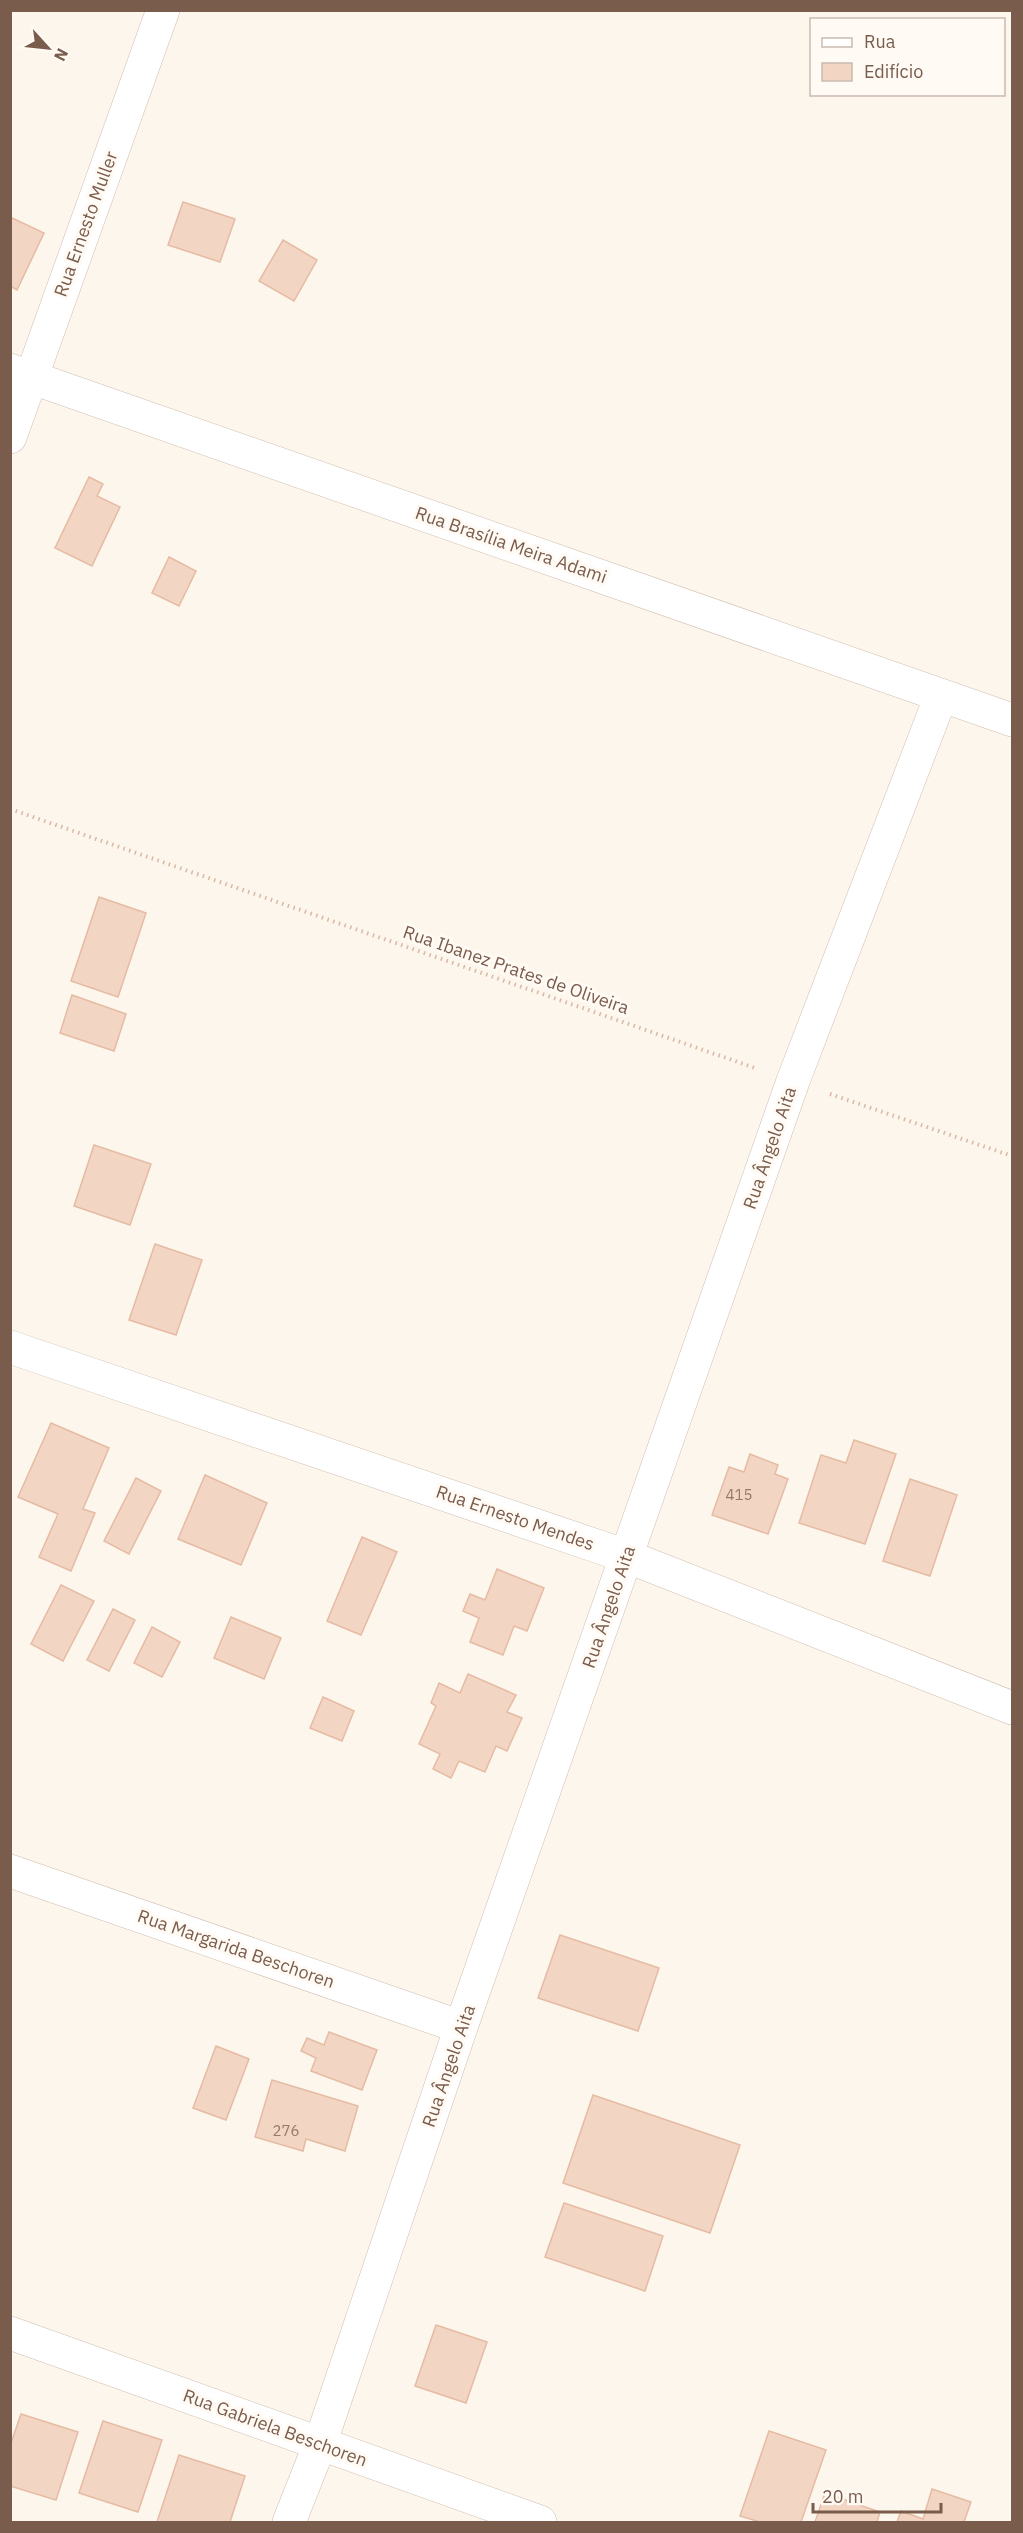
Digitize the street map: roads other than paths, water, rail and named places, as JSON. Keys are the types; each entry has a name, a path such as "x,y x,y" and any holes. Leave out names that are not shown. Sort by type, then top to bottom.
{"street":[{"name":"Rua Ernesto Muller","path":"10,437 21,373 163,10"},
{"name":"Rua Brasília Meira Adami","path":"21,373 1012,720"},
{"name":"Rua Ângelo Aita","path":"289,2523 320,2444 462,2027 793,1081 941,696"},
{"name":"Rua Ernesto Mendes","path":"10,1347 626,1556 1012,1708"},
{"name":"Rua Margarida Beschoren","path":"10,1871 462,2027"},
{"name":"Rua Gabriela Beschoren","path":"10,2333 540,2523"}]}
